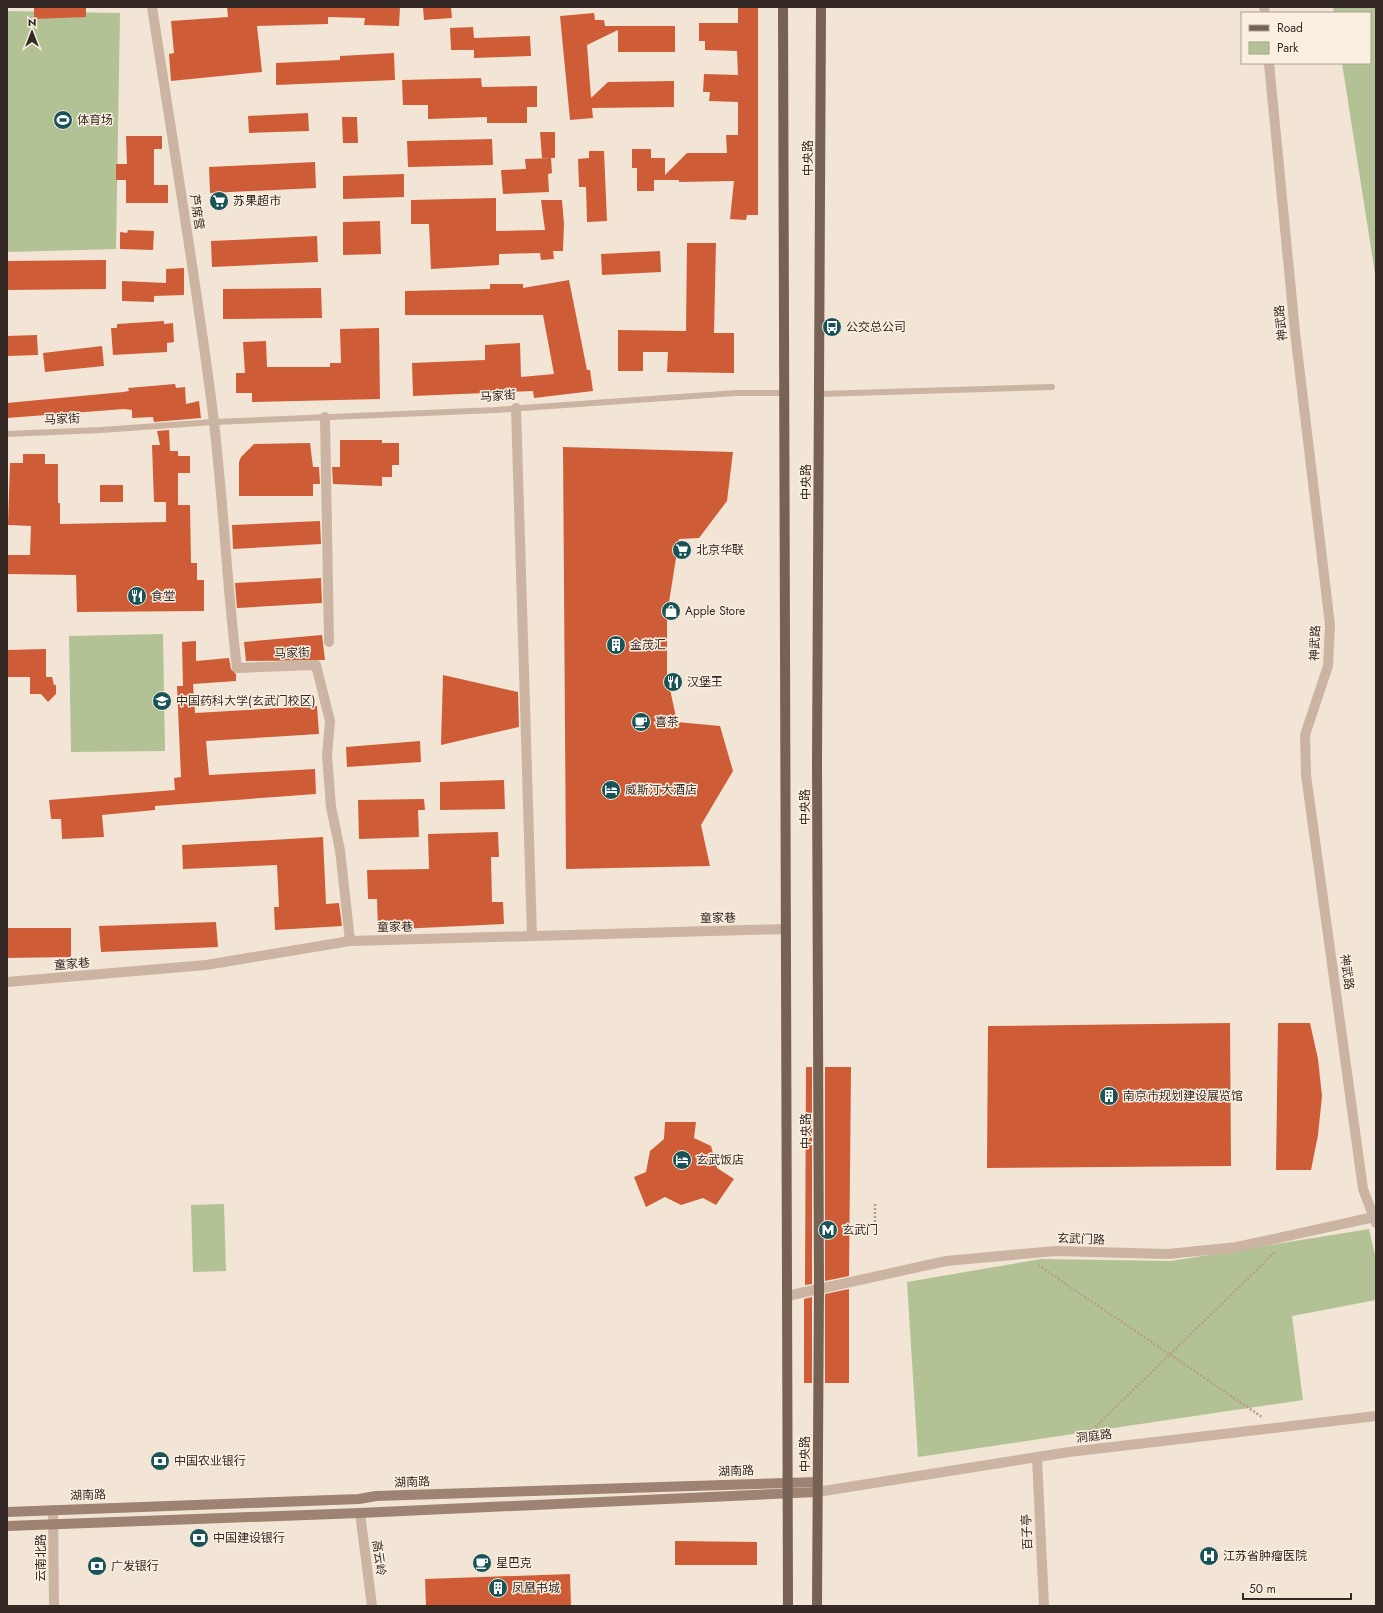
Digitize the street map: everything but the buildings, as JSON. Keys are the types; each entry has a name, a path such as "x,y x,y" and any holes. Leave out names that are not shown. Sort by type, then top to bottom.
{"main road":[{"name":"中央路","path":"783,7 788,1606"},
{"name":"中央路","path":"817,1606 819,1289 817,762 821,7"},
{"name":"湖南路","path":"7,1512 400,1496 787,1483 817,1487"},
{"path":"7,1526 360,1513 377,1511 787,1494 817,1487"}],"street":[{"name":"芦席营","path":"152,7 214,422"},
{"name":"神武路","path":"1269,64 1295,332 1330,625 1328,666 1305,735 1306,775 1363,1189 1376,1219"},
{"path":"516,408 532,936"},
{"path":"325,417 329,642"},
{"name":"马家街","path":"214,422 226,535 229,606 237,668 316,664 330,721 327,756 331,807 340,850 350,940"},
{"name":"童家巷","path":"7,982 206,965 350,940 786,930"},
{"name":"玄武门路","path":"787,1296 946,1261 1054,1251 1168,1254 1237,1247 1376,1219"},
{"name":"洞庭路","path":"817,1487 1036,1458 1069,1452 1376,1416"},
{"name":"百子亭","path":"1036,1458 1044,1606"},
{"name":"云南北路","path":"53,1510 54,1606"},
{"name":"高云岭","path":"360,1513 372,1606"}],"lane":[{"path":"820,394 1052,387"},
{"name":"马家街","path":"7,434 101,430 214,422 516,408 736,393 784,393"}],"path":[{"path":"875,1204 875,1230"},
{"path":"1069,1452 1291,1236"},
{"path":"1021,1254 1277,1427"}],"green space":[{"path":"1333,7 1376,7 1376,280 1342,64 1371,64 1371,12 1334,12"},
{"name":"体育场","path":"7,11 120,13 116,249 7,252"},
{"path":"163,634 165,751 71,752 69,636"},
{"path":"224,1204 226,1271 193,1272 191,1205"},
{"path":"1369,1229 1376,1259 1376,1300 1292,1316 1303,1400 918,1457 907,1282 1041,1259 1171,1261"}],"place":[{"name":"体育场","path":"63,120"},
{"name":"苏果超市","path":"219,201"},
{"name":"公交总公司","path":"832,327"},
{"name":"北京华联","path":"682,550"},
{"name":"食堂","path":"137,596"},
{"name":"Apple Store","path":"671,611"},
{"name":"金茂汇","path":"616,645"},
{"name":"汉堡王","path":"673,682"},
{"name":"中国药科大学(玄武门校区)","path":"162,701"},
{"name":"喜茶","path":"641,722"},
{"name":"威斯汀大酒店","path":"611,790"},
{"name":"南京市规划建设展览馆","path":"1109,1096"},
{"name":"玄武饭店","path":"682,1160"},
{"name":"玄武门","path":"828,1230"},
{"name":"中国农业银行","path":"160,1461"},
{"name":"中国建设银行","path":"199,1538"},
{"name":"江苏省肿瘤医院","path":"1209,1556"},
{"name":"星巴克","path":"482,1563"},
{"name":"广发银行","path":"97,1566"},
{"name":"凤凰书城","path":"498,1588"}]}
